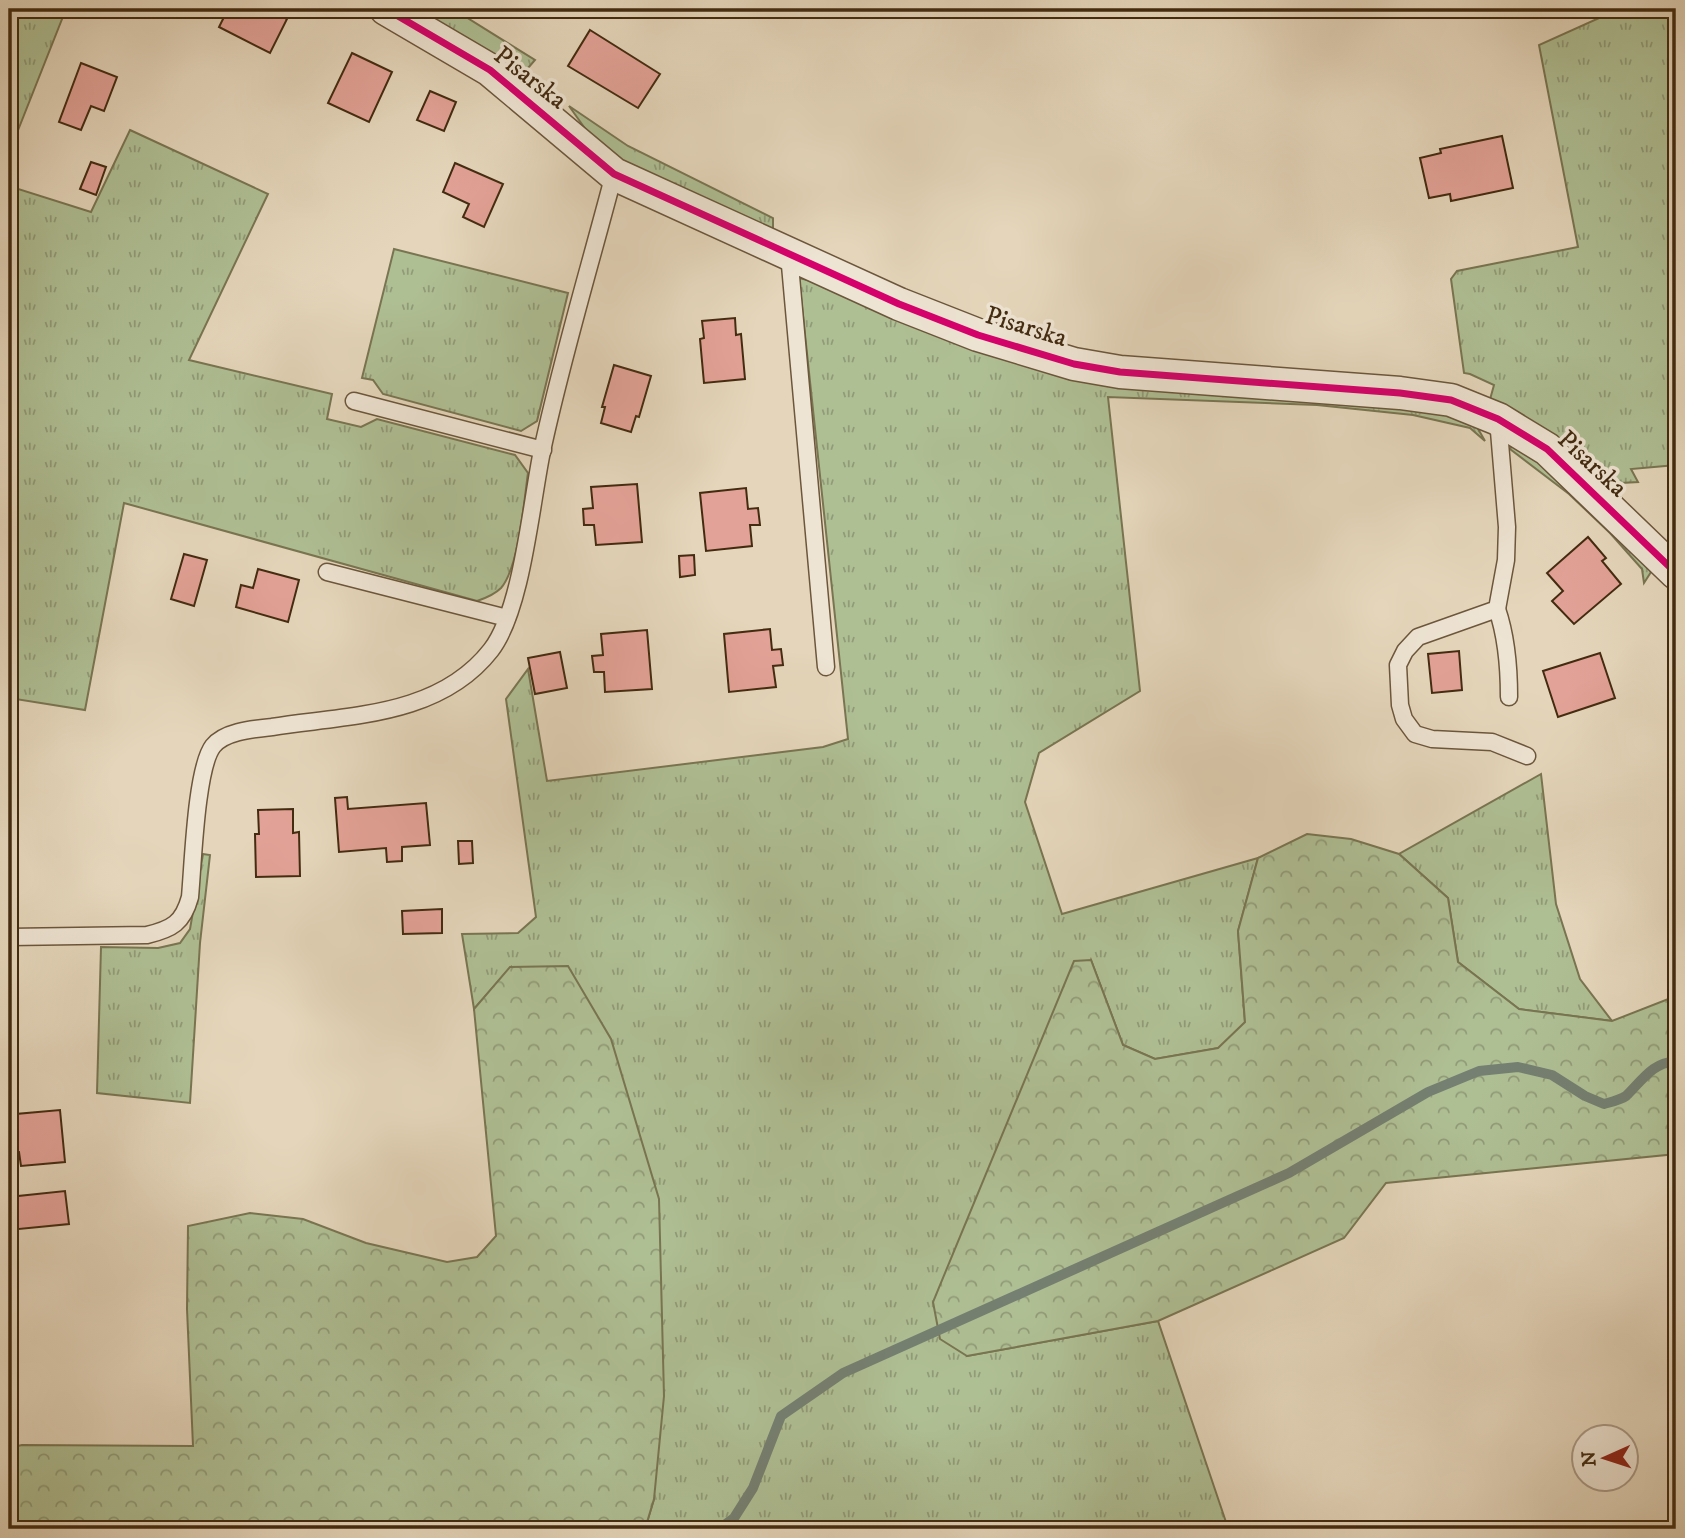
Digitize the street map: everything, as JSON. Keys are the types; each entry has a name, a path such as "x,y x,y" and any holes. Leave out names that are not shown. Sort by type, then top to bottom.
{"street":[{"name":"Pisarska","path":"386,9 491,70 614,174 899,304 978,335 1074,364 1120,372 1400,393 1451,400 1498,419 1522,431 1547,449 1676,573"}],"lane":[{"path":"9,937 147,935 163,931 177,923 186,913 190,897 202,775 214,745 224,737 258,729 415,704 439,694 468,674 492,649 507,618 516,590 543,450 614,174"},
{"path":"789,254 826,667"},
{"path":"354,401 543,450"},
{"path":"1498,419 1507,527 1506,560 1497,609 1504,627 1509,697"},
{"path":"327,572 507,618"},
{"path":"1497,609 1418,637 1405,651 1398,665 1400,705 1404,719 1415,734 1432,739 1492,742 1527,756"}],"green space":[{"path":"9,9 66,9 9,153"},
{"path":"415,9 453,9 535,60 522,75 513,76"},
{"path":"1619,9 1676,9 1676,465 1631,469 1638,482 1602,484 1489,403 1494,385 1464,373 1451,279 1457,271 1578,247 1539,45"},
{"path":"569,106 628,146 773,218 773,233 618,161 599,148"},
{"path":"130,130 268,194 189,360 332,394 327,419 361,427 377,419 515,455 528,473 516,550 501,588 477,601 124,503 85,710 9,698 9,186 91,212"},
{"path":"394,249 568,293 537,421 521,431 383,394 373,380 362,378"},
{"path":"799,278 820,283 976,345 1445,409 1477,427 1485,441 1470,428 1413,415 1317,405 1108,397 1140,691 1039,753 1025,802 1062,914 1258,858 1238,931 1245,1023 1219,1048 1155,1059 1123,1045 1091,960 967,1356 1158,1321 1226,1522 1147,1529 645,1529 654,1499 511,967 474,1009 462,934 518,933 536,917 506,699 528,669 547,781 823,747 848,739"},
{"path":"1515,442 1541,459 1649,561 1651,572 1644,583 1642,569 1610,533 1569,494 1510,449"},
{"path":"1541,774 1556,904 1580,979 1612,1021 1519,1009 1458,962 1448,898 1399,854"},
{"path":"1307,834 1351,839 1399,854 1448,898 1458,962 1519,1009 1612,1021 1676,996 1676,1154 1386,1183 1344,1238 1158,1321 967,1356 940,1339 933,1302 1074,961 1091,960 1123,1045 1155,1059 1218,1048 1245,1022 1238,931 1258,858"},
{"path":"203,854 210,855 200,943 190,1103 97,1093 101,947 158,948 180,943 190,929"},
{"path":"568,966 611,1039 659,1199 664,1396 654,1499 645,1529 9,1529 9,1448 22,1445 193,1446 187,1309 188,1226 250,1213 303,1219 366,1243 447,1262 477,1257 496,1236 474,1009 510,967"}],"building":[{"path":"228,9 268,9 287,19 270,53 219,27"},
{"path":"590,30 660,74 638,108 568,66"},
{"path":"352,53 392,72 369,122 328,103"},
{"path":"81,63 117,77 104,111 91,106 81,130 59,122"},
{"path":"430,91 456,102 444,131 417,120"},
{"path":"1502,136 1513,188 1451,201 1450,194 1429,198 1420,158 1441,153 1440,149"},
{"path":"91,162 106,167 96,195 80,189"},
{"path":"455,163 503,184 484,227 463,217 469,204 443,192"},
{"path":"735,318 736,335 741,334 745,379 704,383 700,339 704,338 702,321"},
{"path":"614,365 651,376 639,417 636,416 631,432 601,423 605,407 602,407"},
{"path":"637,484 642,542 596,545 594,525 584,525 583,509 593,508 591,487"},
{"path":"746,488 748,509 758,508 760,525 750,525 752,546 706,551 700,493"},
{"path":"1588,537 1606,558 1602,561 1621,584 1574,624 1552,601 1563,591 1547,573"},
{"path":"184,554 207,560 194,606 171,599"},
{"path":"694,555 695,575 680,577 679,556"},
{"path":"258,569 299,580 288,622 236,607 241,585 253,588"},
{"path":"770,629 772,650 781,649 783,665 773,666 776,687 729,692 724,634"},
{"path":"647,630 652,689 605,692 604,672 594,672 592,656 603,655 601,634"},
{"path":"1459,651 1462,690 1432,693 1428,654"},
{"path":"560,652 567,688 535,694 528,658"},
{"path":"1600,653 1615,698 1558,717 1543,671"},
{"path":"347,797 348,809 426,803 430,845 402,847 402,861 387,862 386,848 339,852 335,798"},
{"path":"293,809 293,833 299,832 300,876 256,877 255,834 259,834 258,810"},
{"path":"458,841 472,841 473,863 459,864"},
{"path":"442,909 442,933 403,934 402,911"},
{"path":"60,1110 65,1162 21,1166 19,1152 9,1153 9,1132 17,1131 16,1114"},
{"path":"65,1191 69,1224 9,1230 9,1197"}],"waterway":[{"path":"719,1529 734,1518 753,1488 781,1416 843,1373 1289,1173 1428,1092 1479,1071 1518,1067 1552,1075 1585,1096 1604,1104 1626,1096 1654,1068 1668,1062 1676,1062"}],"cycle path":[{"path":"386,9 490,70 614,174 899,304 978,335 1074,364 1120,372 1400,393 1451,400 1498,419 1547,449 1676,573"}]}
